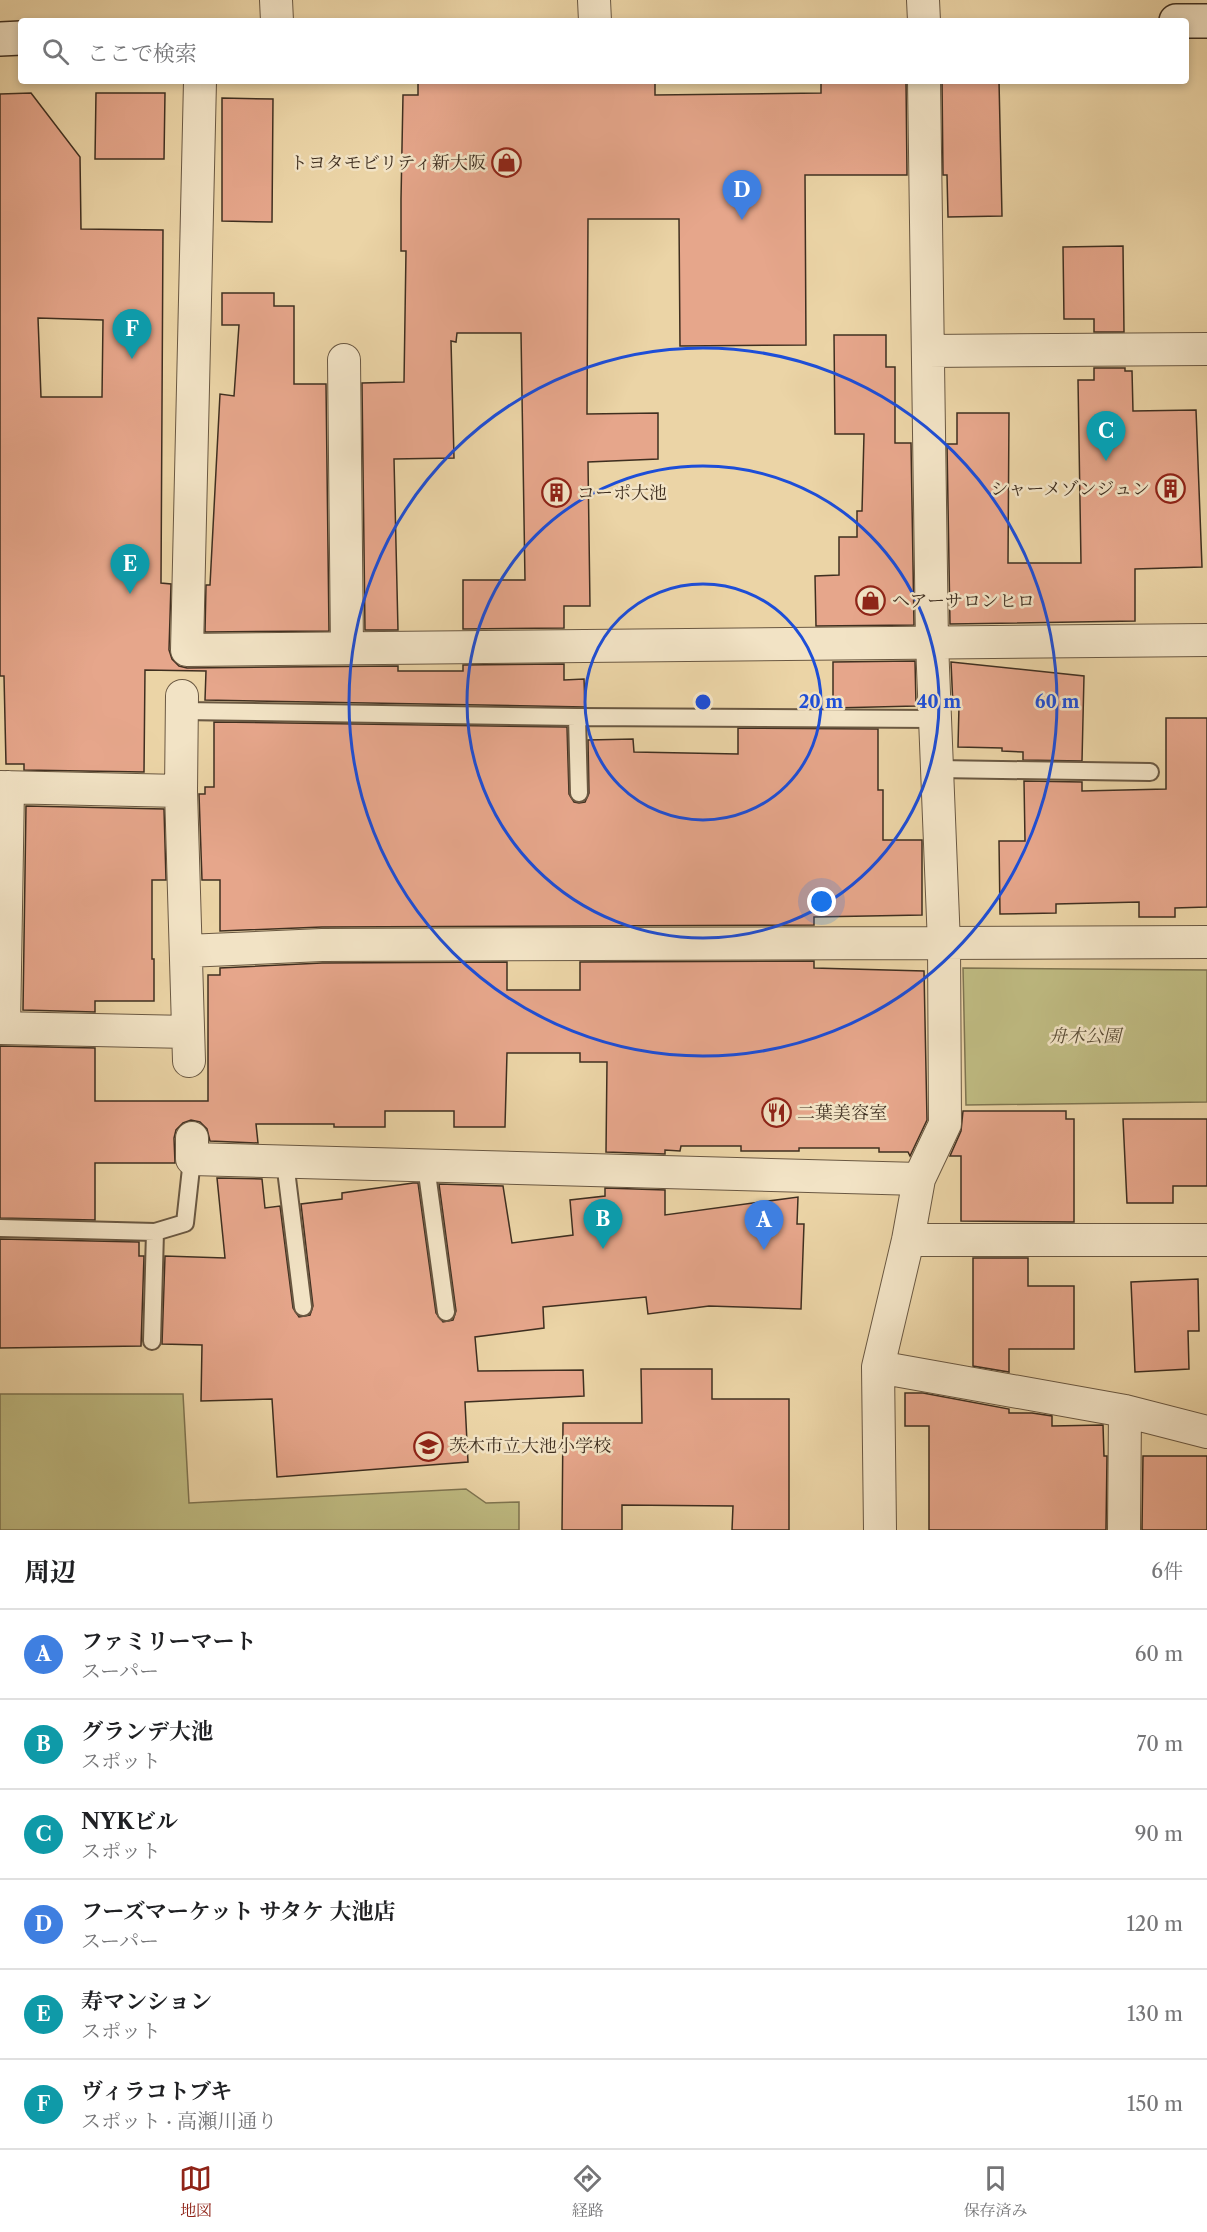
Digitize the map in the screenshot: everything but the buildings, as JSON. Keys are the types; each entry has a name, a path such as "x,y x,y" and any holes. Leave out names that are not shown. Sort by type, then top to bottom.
{"street":[{"path":"276,0 277,18"},
{"path":"594,0 595,18"},
{"path":"923,0 924,18"},
{"path":"1189,21 1207,21"},
{"path":"0,39 18,38"},
{"path":"200,84 187,650 1207,640"},
{"path":"880,1530 878,1367 908,1240 919,1179 945,1124 944,944 932,643 924,84"},
{"path":"928,351 1207,349"},
{"path":"344,360 347,648"},
{"path":"181,791 4,787 2,1028 189,1047 181,791 182,703"},
{"path":"186,951 322,945 1207,942"},
{"path":"192,1148 285,1162 919,1179"},
{"path":"908,1240 1207,1240"},
{"path":"878,1367 1125,1411 1207,1432"},
{"path":"1125,1411 1125,1530"}],"lane":[{"path":"182,703 577,717 935,719"},
{"path":"577,717 579,793"},
{"path":"937,769 1150,772"},
{"path":"0,1228 155,1232 185,1223 192,1148"},
{"path":"285,1162 303,1307"},
{"path":"426,1166 446,1312"},
{"path":"152,1341 155,1232"}],"green space":[{"name":"舟木公園","path":"963,968 1207,970 1207,1102 966,1105"},
{"path":"0,1394 183,1394 189,1503 466,1489 486,1503 519,1502 519,1530 0,1530"}],"place":[{"name":"トヨタモビリティ新大阪","path":"507,163"},
{"name":"フーズマーケット サタケ 大池店","path":"742,220"},
{"name":"ヴィラコトブキ","path":"132,359"},
{"name":"NYKビル","path":"1106,461"},
{"name":"シャーメゾンジュン","path":"1171,489"},
{"name":"コーポ大池","path":"556,493"},
{"name":"寿マンション","path":"130,594"},
{"name":"ヘアーサロンヒロ","path":"871,601"},
{"name":"二葉美容室","path":"776,1113"},
{"name":"グランデ大池","path":"603,1249"},
{"name":"ファミリーマート","path":"764,1250"},
{"name":"茨木市立大池小学校","path":"428,1446"}]}
